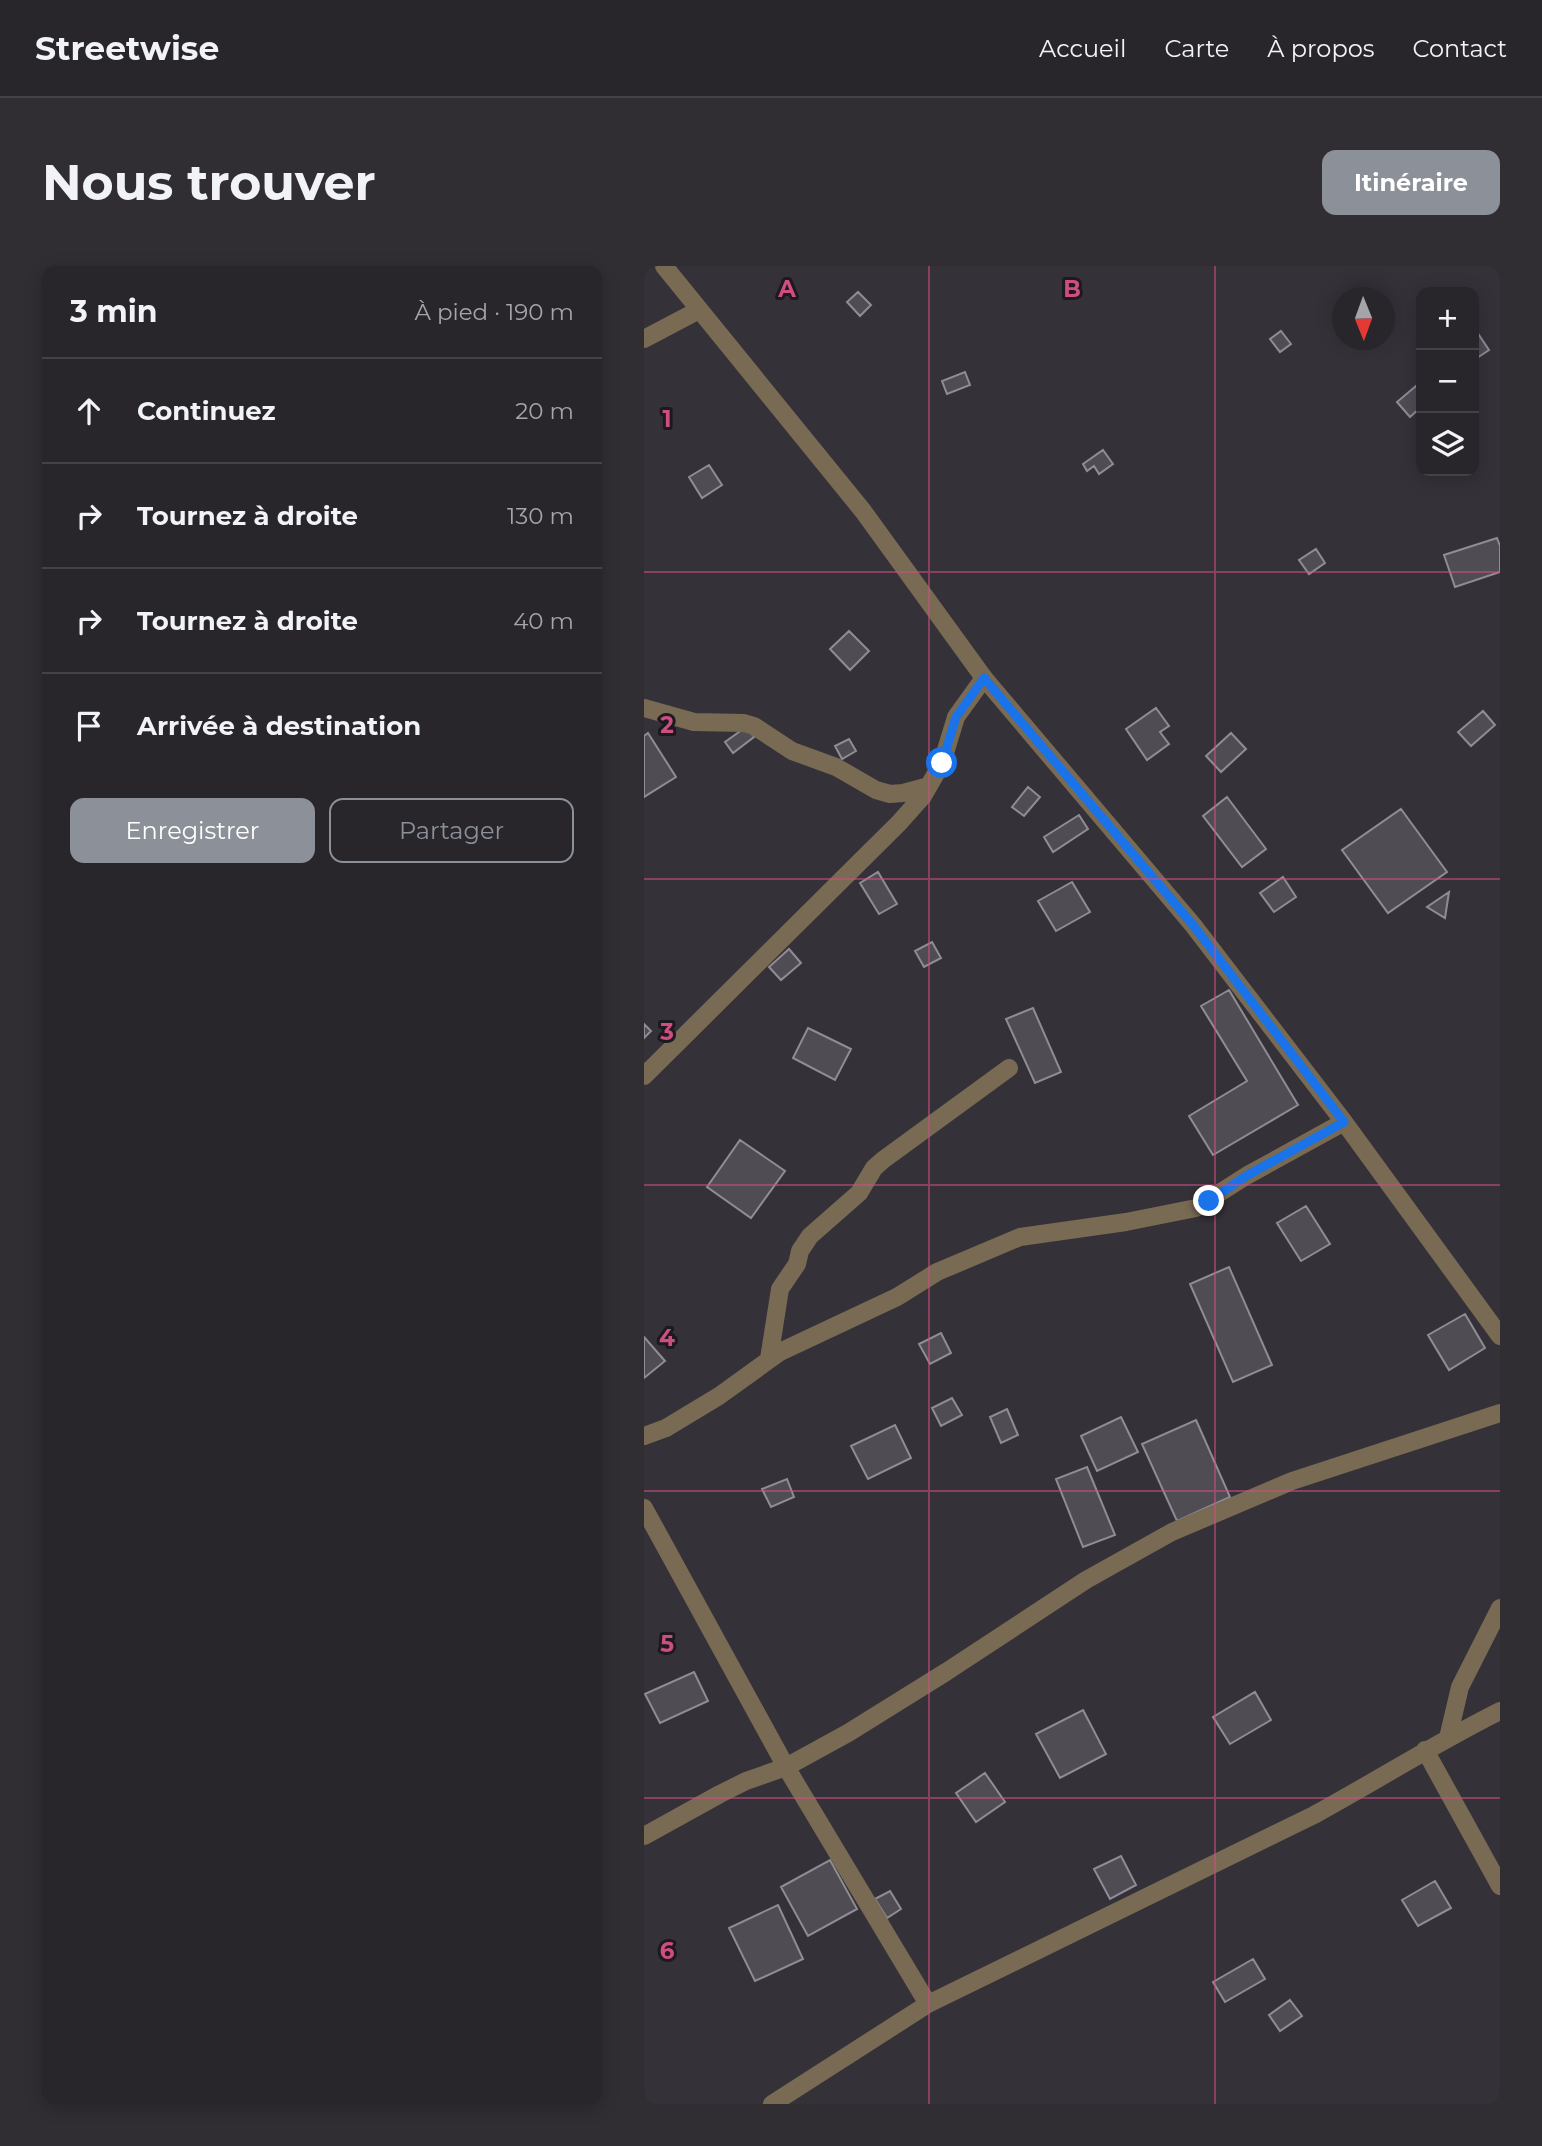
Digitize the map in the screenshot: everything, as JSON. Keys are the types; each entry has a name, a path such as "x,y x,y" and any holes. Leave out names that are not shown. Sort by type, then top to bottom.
{"street":[{"path":"664,266 863,511 984,678 1193,925 1344,1122 1500,1336"},
{"path":"644,339 699,310"},
{"path":"644,1076 923,796 942,763 956,717 984,678"},
{"path":"644,708 694,722 744,723 754,726 792,751 836,767 876,790 890,794 929,786"},
{"path":"769,1359 780,1290 797,1264 800,1251 810,1236 859,1193 874,1168 883,1160 1009,1068"},
{"path":"644,1436 666,1428 719,1396 769,1359 897,1297 937,1272 1003,1243 1040,1233 1126,1222 1196,1209 1246,1176 1344,1122"},
{"path":"644,1836 746,1781 786,1768 886,1711 1086,1580 1172,1532 1292,1481 1500,1413"},
{"path":"644,1507 786,1768 928,2004"},
{"path":"1448,1738 1460,1687 1500,1608"},
{"path":"772,2104 928,2004 1314,1815 1425,1750 1500,1711"},
{"path":"1425,1750 1500,1886"}],"building":[{"path":"858,292 871,305 860,316 847,302"},
{"path":"1281,331 1291,344 1280,352 1270,339"},
{"path":"1479,335 1489,350 1479,357"},
{"path":"965,372 970,385 947,394 942,381"},
{"path":"1416,386 1416,412 1410,417 1397,402"},
{"path":"1103,450 1113,464 1099,474 1094,466 1087,471 1083,464"},
{"path":"709,465 722,485 702,498 689,477"},
{"path":"1497,538 1500,546 1500,572 1455,587 1444,555"},
{"path":"1316,549 1325,563 1309,574 1299,560"},
{"path":"849,631 869,651 850,670 830,649"},
{"path":"1156,708 1169,726 1160,732 1169,744 1147,760 1126,729"},
{"path":"1483,711 1495,725 1471,746 1458,732"},
{"path":"746,727 754,737 733,753 725,742"},
{"path":"648,733 676,777 644,797 644,736"},
{"path":"1231,733 1246,749 1221,772 1206,756"},
{"path":"849,739 856,751 842,759 835,746"},
{"path":"1028,787 1040,797 1024,816 1012,807"},
{"path":"1227,797 1266,849 1242,867 1203,816"},
{"path":"1401,809 1447,872 1388,913 1342,850"},
{"path":"1079,815 1088,829 1053,852 1044,837"},
{"path":"878,872 897,904 879,914 860,883"},
{"path":"1283,877 1296,897 1274,912 1260,893"},
{"path":"1072,882 1090,912 1056,931 1038,901"},
{"path":"1449,892 1445,918 1427,907"},
{"path":"932,942 941,958 924,967 915,951"},
{"path":"789,949 801,963 781,980 769,967"},
{"path":"1229,990 1298,1105 1213,1155 1189,1116 1247,1081 1201,1006"},
{"path":"1033,1008 1061,1072 1035,1083 1006,1019"},
{"path":"644,1024 651,1031 644,1038"},
{"path":"808,1028 851,1049 835,1080 793,1058"},
{"path":"740,1140 785,1171 751,1218 707,1187"},
{"path":"1306,1206 1330,1244 1301,1261 1277,1223"},
{"path":"1229,1267 1272,1365 1233,1382 1190,1284"},
{"path":"1465,1314 1485,1348 1449,1370 1428,1335"},
{"path":"941,1333 951,1353 930,1364 919,1344"},
{"path":"644,1337 665,1361 644,1378"},
{"path":"952,1398 962,1415 941,1426 932,1408"},
{"path":"1007,1409 1018,1435 1001,1443 990,1417"},
{"path":"1121,1417 1138,1452 1097,1471 1081,1436"},
{"path":"1196,1420 1230,1497 1177,1521 1142,1444"},
{"path":"895,1425 911,1458 868,1479 851,1446"},
{"path":"1087,1467 1115,1535 1083,1547 1056,1479"},
{"path":"787,1479 794,1497 771,1507 762,1489"},
{"path":"694,1672 708,1701 660,1723 645,1694"},
{"path":"1255,1692 1271,1720 1230,1744 1213,1717"},
{"path":"1083,1710 1106,1754 1060,1778 1036,1734"},
{"path":"985,1773 1005,1802 976,1822 956,1793"},
{"path":"1121,1856 1136,1885 1110,1899 1094,1869"},
{"path":"830,1860 857,1909 808,1936 781,1887"},
{"path":"1435,1881 1451,1908 1418,1926 1402,1900"},
{"path":"890,1891 901,1909 887,1918 875,1899"},
{"path":"778,1905 803,1959 755,1981 729,1928"},
{"path":"1253,1959 1265,1979 1225,2002 1213,1982"},
{"path":"1290,2000 1302,2016 1280,2031 1269,2015"}],"route":[{"path":"942,763 956,717 984,678 1193,925 1344,1122 1246,1176 1209,1201"}]}
